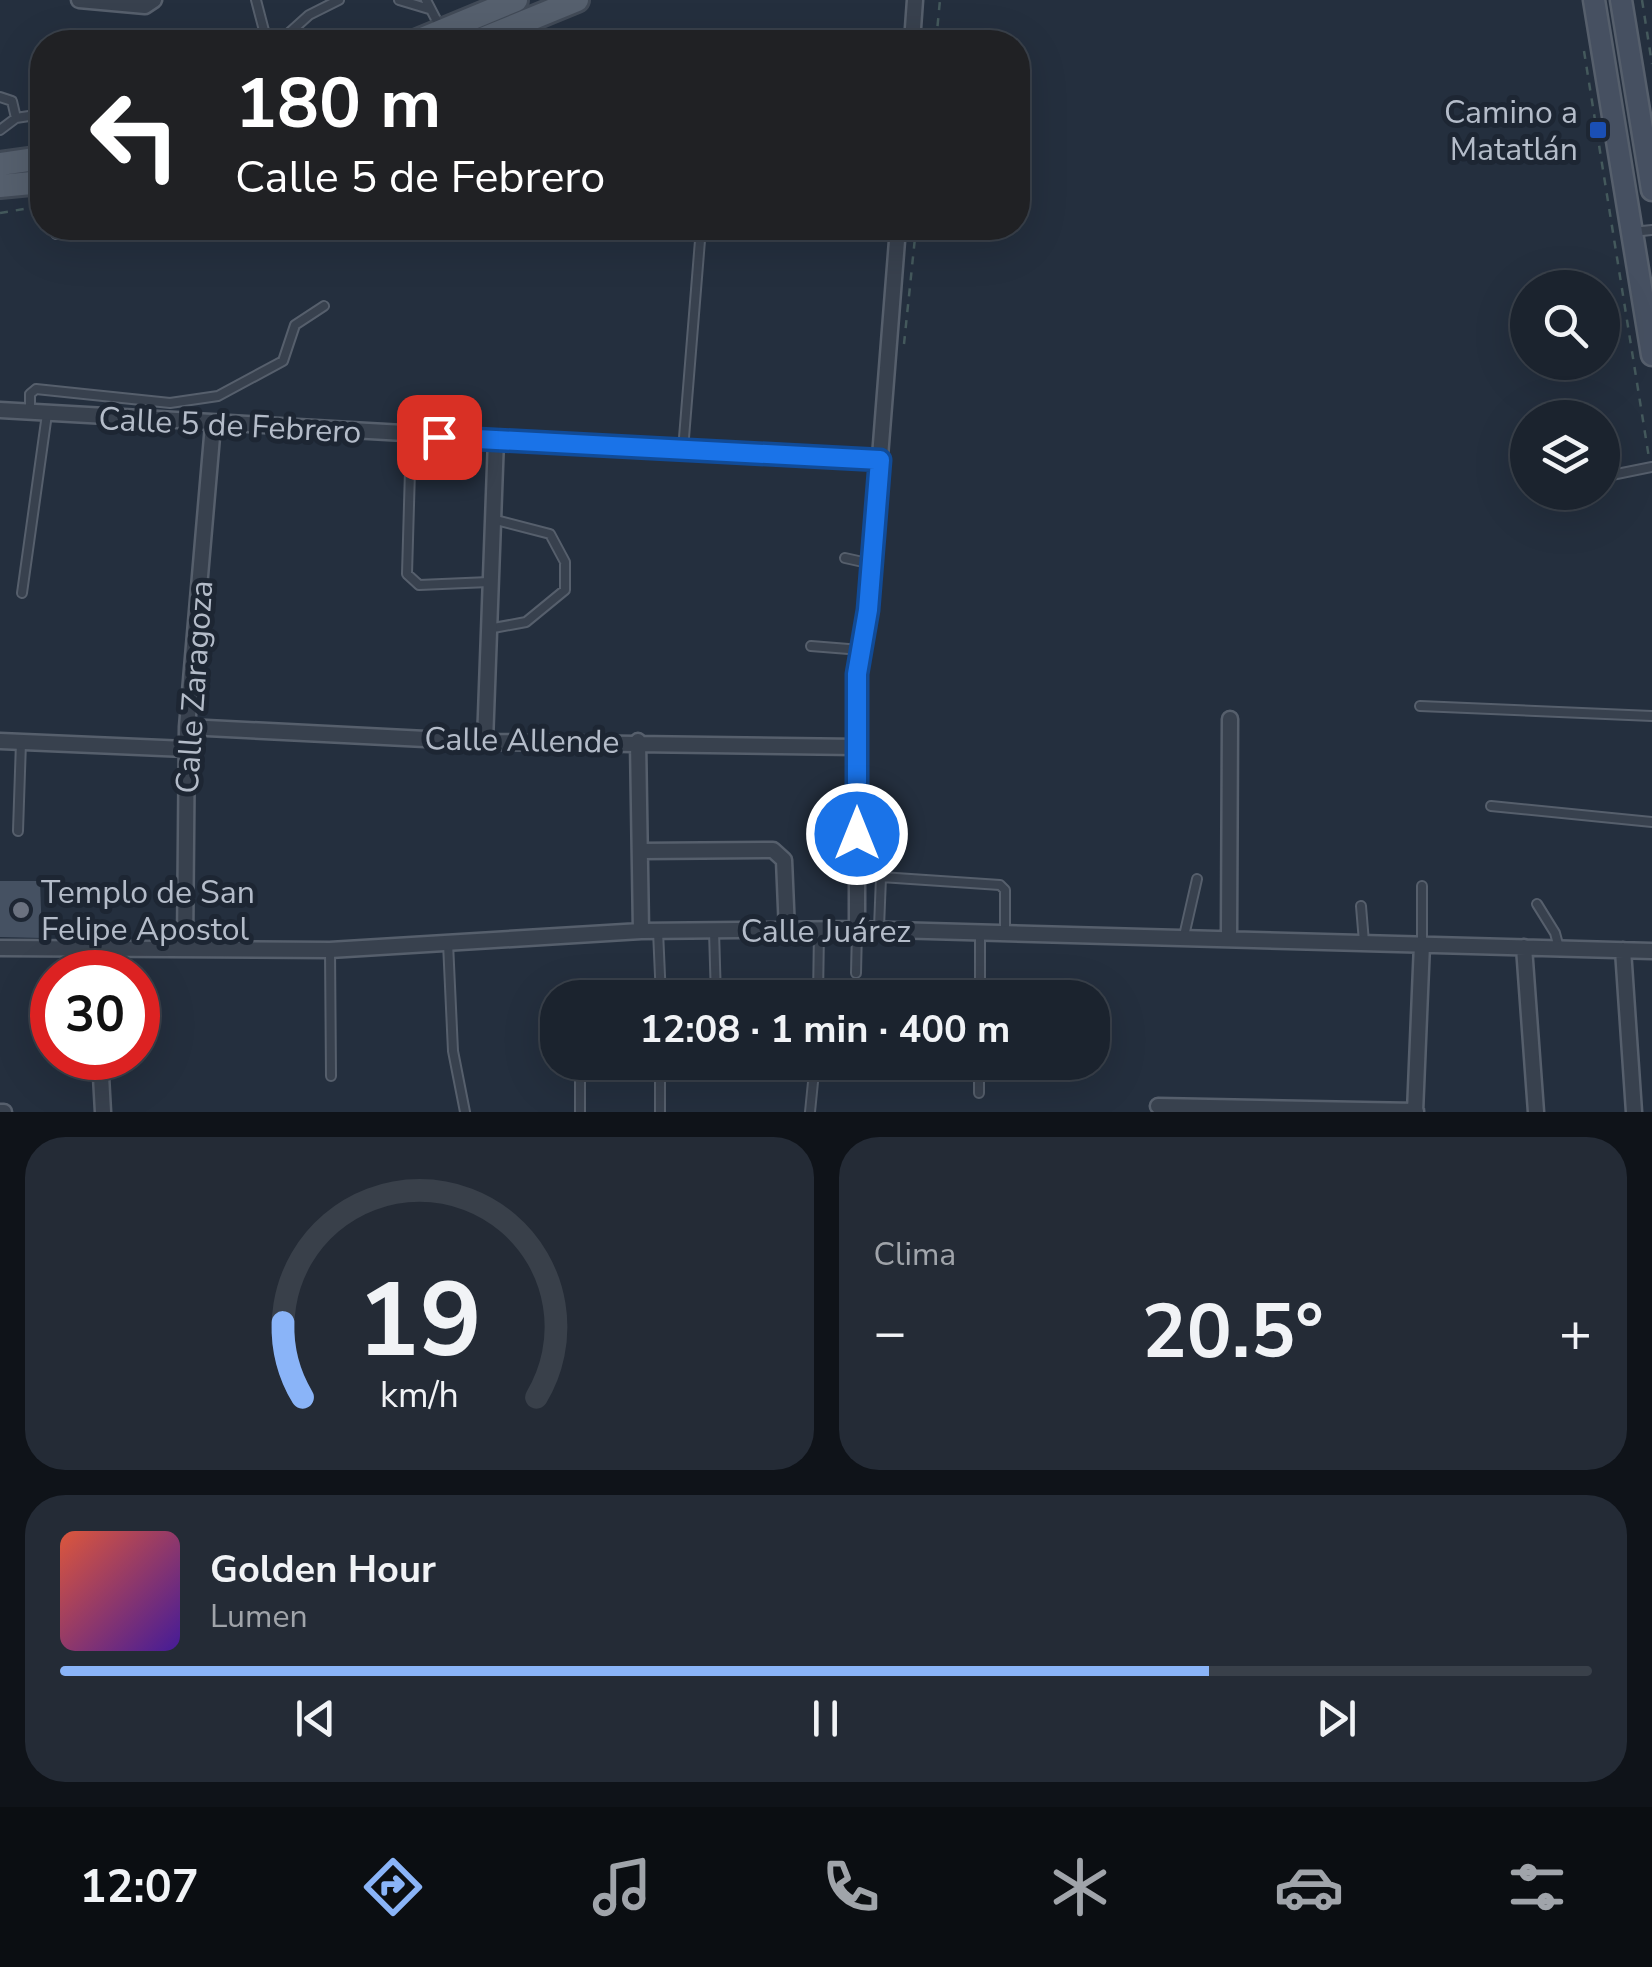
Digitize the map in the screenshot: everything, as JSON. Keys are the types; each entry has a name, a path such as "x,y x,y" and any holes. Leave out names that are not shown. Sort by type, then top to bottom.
{"main road":[{"path":"446,30 578,0"},
{"path":"490,30 513,12"},
{"path":"1,181 30,165"},
{"path":"1,181 30,182"}],"street":[{"path":"78,0 145,6 154,0"},
{"path":"913,30 915,0"},
{"path":"1594,0 1626,192 1643,239 1652,355"},
{"path":"1621,0 1652,188 1639,196 1626,192"},
{"path":"857,928 857,747 862,650 897,240"},
{"name":"Calle 5 de Febrero","path":"0,410 213,426 880,460"},
{"name":"Calle Zaragoza","path":"185,948 187,726 213,426"},
{"path":"486,742 496,439"},
{"path":"1228,937 1230,719"},
{"name":"Calle Allende","path":"187,726 486,742 857,747"},
{"path":"0,742 186,749"},
{"path":"638,742 641,931"},
{"path":"641,851 774,850 784,860 787,931"},
{"name":"Calle Juárez","path":"0,948 330,950 641,931 857,928 1652,951"},
{"path":"1158,1106 1416,1112 1422,944"},
{"path":"1524,947 1536,1112"},
{"path":"1623,950 1634,1112"},
{"path":"101,1080 103,1112"}],"lane":[{"path":"256,0 264,30"},
{"path":"292,30 309,15 339,0"},
{"path":"399,0 428,4 441,30"},
{"path":"0,97 12,101 16,118"},
{"path":"0,130 16,118 30,116"},
{"path":"683,450 701,240"},
{"path":"30,412 30,394 36,389 170,403 218,396 283,361 295,325 324,306"},
{"path":"22,592 47,414"},
{"path":"411,436 407,574 419,585 489,582"},
{"path":"1620,474 1651,468"},
{"path":"488,628 526,622 565,590 565,562 550,534 492,519"},
{"path":"845,558 872,564"},
{"path":"811,646 862,650"},
{"path":"1420,706 1652,716"},
{"path":"18,832 21,742"},
{"path":"857,802 884,807 879,929"},
{"path":"1491,806 1652,822"},
{"path":"881,877 1000,885 1006,890 1006,932"},
{"path":"1184,936 1197,879"},
{"path":"1422,886 1422,944"},
{"path":"1536,904 1556,933 1559,948"},
{"path":"1361,906 1364,942"},
{"path":"856,973 857,928"},
{"path":"818,980 819,930"},
{"path":"658,931 660,980"},
{"path":"714,931 715,980"},
{"path":"980,932 980,980"},
{"path":"448,944 453,1051 465,1112"},
{"path":"330,950 332,1076"},
{"path":"580,1080 580,1112"},
{"path":"660,1080 660,1112"},
{"path":"810,1112 813,1080"},
{"path":"979,1080 979,1093"}],"path":[{"path":"937,30 940,0"},
{"path":"1642,0 1652,64"},
{"path":"1584,50 1651,468"},
{"path":"0,213 30,208"}],"building":[{"name":"Templo de San Felipe Apostol","path":"0,881 40,881 42,938 0,937"}],"place":[{"name":"Camino a Matatlán","path":"1598,130"},
{"name":"Templo de San Felipe Apostol","path":"21,910"}],"route":[{"path":"439,437 880,460 868,610 857,674 857,834"}]}
